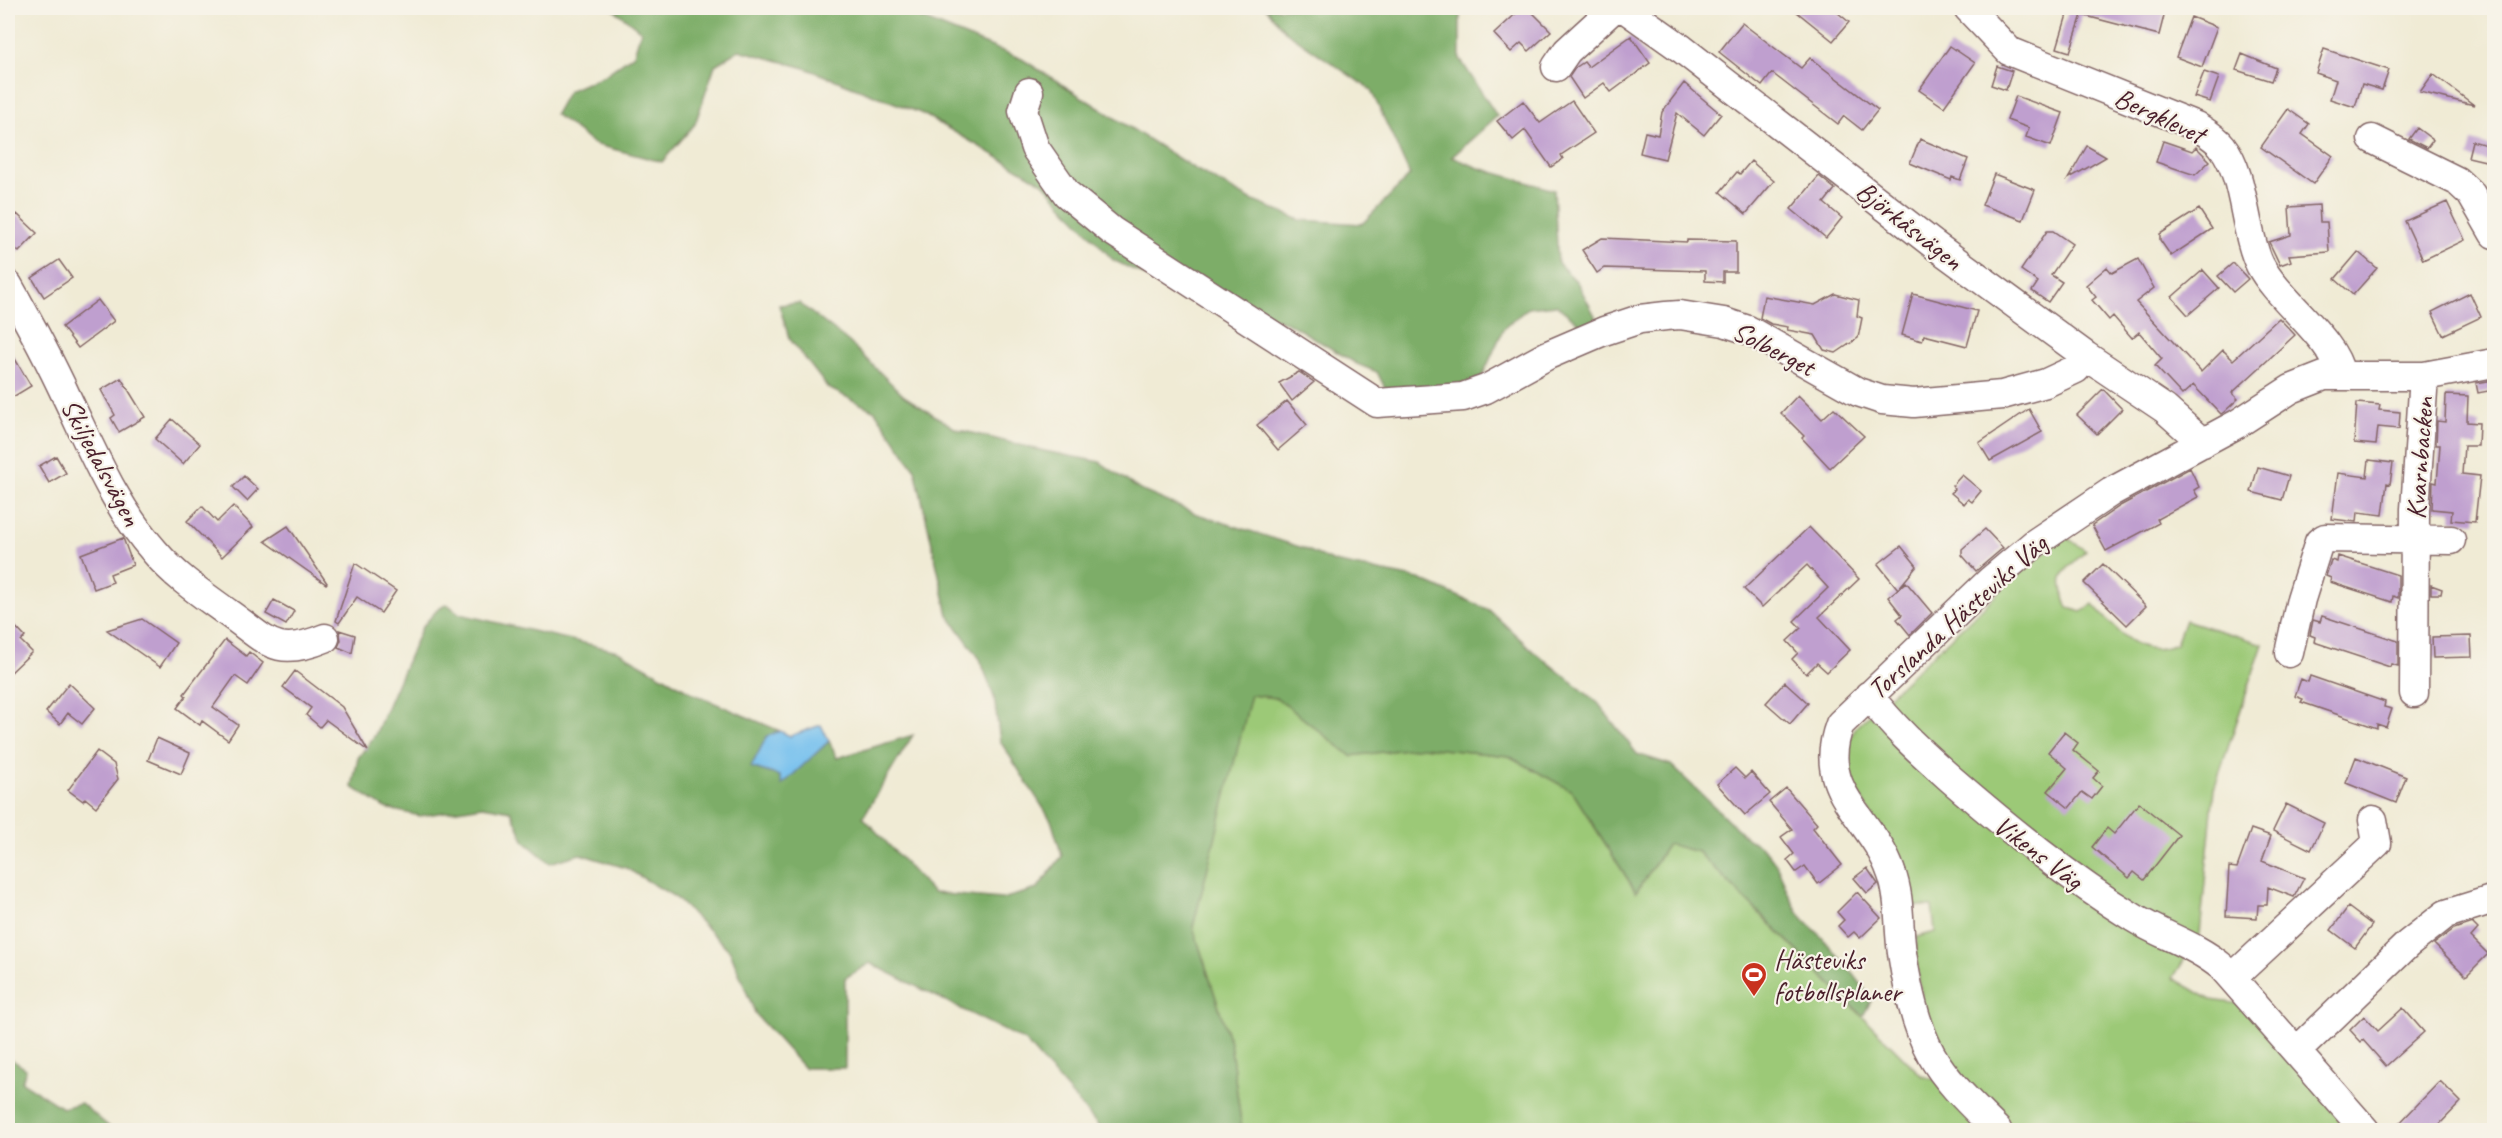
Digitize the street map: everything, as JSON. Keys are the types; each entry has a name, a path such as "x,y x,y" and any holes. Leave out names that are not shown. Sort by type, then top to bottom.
{"street":[{"name":"Björkåsvägen","path":"1556,67 1567,51 1616,8 1627,10 1682,49 1933,244 2086,356 2165,409 2203,443"},
{"name":"Bergklevet","path":"1968,8 2009,51 2196,126 2221,146 2233,170 2259,263 2273,284 2338,361 2341,375"},
{"name":"Solberget","path":"1029,92 1023,111 1035,148 1066,194 1112,231 1261,326 1356,392 1377,403 1463,397 1486,389 1548,355 1604,331 1640,319 1680,315 1724,322 1748,330 1858,392 1882,400 1914,403 2002,395 2046,383 2076,369 2086,356"},
{"path":"2372,139 2457,181 2471,194 2493,225"},
{"name":"Skiljedalsvägen","path":"8,285 58,379 105,478 125,514 155,553 193,589 269,645 293,647 325,638"},
{"name":"Torslanda Hästeviks Väg","path":"1997,1131 1946,1075 1930,1053 1909,992 1892,872 1874,838 1850,806 1836,779 1831,758 1840,724 1991,580 2036,543 2111,492 2203,443 2291,389 2324,376 2424,376 2494,363"},
{"name":"Kvarnbacken","path":"2414,693 2414,541 2424,376"},
{"name":"Kvarnbacken","path":"2289,652 2301,599 2319,542 2325,538 2451,540"},
{"name":"Vikens Väg","path":"1869,695 1916,747 1988,813 2077,881 2136,920 2210,957 2232,978 2365,1131"},
{"path":"2232,978 2377,843 2373,820"},
{"path":"2297,1051 2408,944 2446,914 2491,900"}],"green space":[{"path":"612,8 896,8 1022,59 1195,169 1251,200 1300,220 1362,224 1410,175 1371,90 1285,31 1266,8 1460,8 1460,59 1497,116 1452,157 1479,168 1554,190 1558,263 1577,282 1601,327 1585,328 1556,305 1528,308 1504,328 1482,377 1455,388 1390,398 1377,372 1357,364 1287,322 1205,305 1113,260 1043,183 923,114 805,68 739,50 715,65 695,124 662,162 594,144 555,114 568,91 605,75 634,54 641,31"},
{"path":"799,303 849,342 904,396 956,429 1100,462 1140,490 1194,513 1303,548 1334,562 1419,579 1489,610 1532,650 1598,703 1637,754 1671,765 1748,839 1769,854 1801,916 1846,965 1866,991 1871,1001 1863,1016 1698,852 1668,844 1636,892 1572,791 1509,756 1422,747 1351,756 1277,698 1251,695 1193,927 1230,1042 1242,1130 1102,1130 1025,1041 870,963 845,978 845,1068 804,1068 756,1015 730,951 675,897 626,868 580,854 550,863 525,842 511,811 483,806 420,816 385,808 352,787 358,758 375,735 422,627 437,610 447,604 460,614 618,651 696,695 780,731 767,736 751,767 780,776 782,784 829,741 837,758 913,735 863,817 933,893 1002,899 1037,889 1062,856 1051,820 1000,741 994,697 980,659 948,615 915,469 875,411 828,388 789,338 779,305"},
{"path":"2065,536 2086,551 2066,570 2061,582 2068,608 2082,612 2093,604 2129,640 2151,648 2163,648 2176,644 2185,620 2263,644 2214,789 2200,934 2173,978 2211,1000 2240,1004 2354,1130 2013,1130 1963,1081 1939,1048 1925,1008 1916,949 1917,937 1935,932 1932,906 1914,906 1897,859 1844,769 1845,748 1856,727 2011,581"},
{"path":"1250,695 1277,698 1351,756 1422,747 1509,756 1572,791 1636,892 1668,844 1698,852 1922,1076 1941,1081 1986,1130 1242,1130 1230,1042 1193,927"},
{"path":"8,1057 26,1069 22,1082 62,1108 81,1103 113,1130 8,1130"}],"water":[{"path":"821,725 829,741 782,785 780,776 751,767 767,736 780,731 790,736"}],"building":[{"path":"1522,8 1528,8 1551,31 1529,51 1521,43 1511,52 1494,34"},
{"path":"1792,8 1832,8 1849,22 1833,41"},
{"path":"2069,8 2166,8 2159,35 2082,15 2070,52 2057,48"},
{"path":"2191,17 2217,27 2202,67 2176,57"},
{"path":"1742,23 1801,68 1810,58 1878,110 1862,130 1844,116 1838,124 1772,73 1762,86 1719,52"},
{"path":"1631,36 1650,63 1611,92 1604,83 1583,98 1569,77 1575,68 1584,62 1588,67"},
{"path":"1950,46 1975,63 1944,107 1919,90"},
{"path":"2324,49 2389,70 2382,90 2362,84 2355,107 2330,99 2336,80 2316,73"},
{"path":"2242,54 2276,68 2271,81 2236,70"},
{"path":"1997,66 2012,71 2006,90 1991,85"},
{"path":"2204,72 2219,77 2210,102 2194,97"},
{"path":"2433,74 2474,105 2420,92"},
{"path":"1684,83 1721,114 1704,135 1677,113 1665,159 1640,153 1645,132 1658,135 1662,112"},
{"path":"2016,96 2063,113 2051,146 2026,137 2029,128 2007,120"},
{"path":"1523,101 1540,123 1572,101 1594,133 1561,155 1563,159 1551,167 1525,130 1513,140 1497,121"},
{"path":"2288,109 2309,124 2302,134 2333,156 2313,184 2261,147"},
{"path":"2417,128 2433,140 2427,148 2409,139"},
{"path":"1920,139 1968,159 1960,180 1952,177 1951,180 1910,163"},
{"path":"2163,141 2192,151 2196,147 2210,161 2195,175 2156,162"},
{"path":"2472,141 2494,147 2494,163 2468,157"},
{"path":"2087,146 2106,157 2068,179"},
{"path":"1751,161 1774,181 1746,214 1720,192 1737,172 1740,174"},
{"path":"1994,174 2035,190 2023,220 1982,205"},
{"path":"1819,176 1835,189 1824,203 1842,218 1826,238 1791,209"},
{"path":"2447,202 2465,240 2423,260 2405,221"},
{"path":"2319,205 2320,222 2327,222 2329,252 2289,255 2291,261 2280,265 2269,242 2291,235 2289,207"},
{"path":"2199,209 2212,229 2171,256 2160,240 2160,234"},
{"path":"17,214 37,233 19,252 8,242 8,224"},
{"path":"2047,231 2053,231 2072,244 2051,275 2062,282 2048,302 2032,291 2038,282 2021,270"},
{"path":"1602,238 1687,242 1687,240 1736,241 1736,272 1723,272 1723,282 1705,281 1705,271 1604,268 1597,273 1582,250"},
{"path":"2358,252 2377,268 2353,295 2335,279"},
{"path":"2138,259 2154,288 2136,302 2201,372 2223,350 2233,360 2279,318 2295,335 2232,393 2238,399 2221,414 2193,385 2182,395 2155,366 2162,359 2139,332 2132,338 2113,316 2109,320 2092,300 2096,297 2086,285 2107,267 2112,273"},
{"path":"59,260 72,278 44,297 32,278"},
{"path":"2233,263 2248,279 2233,292 2218,276"},
{"path":"2203,270 2219,288 2188,315 2172,297"},
{"path":"2470,293 2481,317 2443,335 2432,312"},
{"path":"1835,294 1859,300 1857,316 1862,318 1858,338 1836,353 1824,350 1815,335 1787,330 1788,327 1771,324 1760,318 1764,296 1815,305"},
{"path":"1913,294 1977,311 1967,346 1924,335 1922,341 1902,335"},
{"path":"98,300 114,321 78,348 62,327"},
{"path":"8,347 31,386 8,400"},
{"path":"1299,372 1314,382 1292,401 1279,383"},
{"path":"121,378 145,417 119,432 111,418 115,415 101,390"},
{"path":"2494,380 2494,390 2478,393 2476,383"},
{"path":"2103,389 2122,409 2097,434 2077,415"},
{"path":"1798,395 1822,419 1834,408 1864,436 1830,468 1802,438 1804,436 1781,413"},
{"path":"2446,395 2468,396 2467,422 2479,423 2478,446 2464,446 2462,474 2480,476 2475,522 2451,520 2452,511 2432,509 2433,482 2437,483 2440,445 2436,445 2437,421 2445,422"},
{"path":"1287,401 1307,425 1278,450 1257,425"},
{"path":"2357,403 2380,405 2379,410 2400,412 2399,429 2378,427 2376,445 2354,443"},
{"path":"2029,409 2042,432 1990,461 1979,443"},
{"path":"172,419 200,444 183,464 155,439"},
{"path":"56,456 66,473 49,483 39,466"},
{"path":"2369,460 2393,463 2390,484 2387,483 2383,515 2358,512 2357,522 2332,519 2338,473 2367,477"},
{"path":"2258,467 2289,476 2282,500 2251,492"},
{"path":"2190,468 2199,487 2194,490 2198,497 2157,519 2159,523 2106,551 2092,525 2120,506"},
{"path":"1962,475 1981,491 1972,502 1968,499 1964,504 1951,493 1955,489 1952,486"},
{"path":"244,476 258,489 247,501 233,487"},
{"path":"202,506 217,522 233,506 253,527 222,557 187,521"},
{"path":"288,526 327,583 326,584 265,541"},
{"path":"1809,527 1859,579 1819,617 1850,650 1827,672 1817,663 1806,674 1792,659 1798,653 1787,641 1801,628 1794,621 1828,588 1807,565 1762,607 1744,589"},
{"path":"1985,529 2003,548 1976,571 1962,555 1962,549"},
{"path":"123,538 133,565 110,574 113,582 94,589 81,554"},
{"path":"1901,546 1917,566 1898,589 1878,564"},
{"path":"2338,556 2398,575 2398,598 2393,596 2392,602 2330,582 2331,578 2326,576 2331,560 2337,562"},
{"path":"355,563 396,591 381,613 357,597 339,623 336,621"},
{"path":"2103,564 2146,606 2127,625 2084,583"},
{"path":"1906,582 1932,613 1910,635 1897,619 1902,615 1888,597"},
{"path":"2431,585 2442,589 2441,594 2431,594"},
{"path":"274,600 294,611 286,625 266,614"},
{"path":"2322,616 2398,641 2398,666 2391,664 2390,667 2314,642 2315,637 2310,635 2313,620 2320,622"},
{"path":"8,619 25,637 21,641 32,652 8,675"},
{"path":"142,619 176,643 160,667 107,630"},
{"path":"339,630 355,635 352,653 338,647 341,640"},
{"path":"2471,636 2472,657 2433,658 2432,637"},
{"path":"225,640 246,656 249,652 263,663 248,685 235,676 213,707 238,725 228,740 202,721 200,725 177,708 186,696 184,694"},
{"path":"295,671 342,707 368,751 326,720 320,727 306,715 311,708 283,687"},
{"path":"2310,676 2385,702 2384,707 2392,709 2386,727 2377,724 2377,728 2301,702 2303,699 2295,696 2301,679 2308,682"},
{"path":"1785,682 1808,703 1790,724 1766,703"},
{"path":"69,683 95,708 82,724 68,713 60,724 46,712"},
{"path":"2064,732 2078,743 2073,750 2099,771 2093,778 2102,786 2092,799 2082,792 2069,808 2048,791 2067,768 2048,752"},
{"path":"157,738 190,753 181,774 148,760"},
{"path":"97,751 114,764 118,779 96,807 85,798 83,801 68,790"},
{"path":"2356,757 2406,777 2396,803 2346,783"},
{"path":"1735,768 1745,778 1751,772 1770,794 1745,815 1717,784"},
{"path":"1786,788 1817,824 1813,828 1842,865 1818,884 1805,866 1796,872 1787,860 1794,854 1781,837 1792,829 1769,802"},
{"path":"2139,803 2179,835 2144,880 2134,872 2129,878 2092,847 2107,828 2114,834"},
{"path":"2286,804 2324,823 2311,850 2273,831"},
{"path":"2251,829 2271,836 2262,861 2304,878 2294,897 2268,887 2267,905 2258,905 2257,918 2226,916 2229,867 2237,868"},
{"path":"1867,868 1878,884 1867,893 1854,878"},
{"path":"1857,892 1881,918 1860,938 1854,932 1848,937 1838,926 1844,920 1837,912"},
{"path":"2348,907 2372,925 2355,948 2331,930"},
{"path":"2472,923 2478,929 2471,937 2488,954 2466,976 2434,944 2454,929"},
{"path":"2403,1008 2424,1032 2386,1066 2363,1040 2361,1042 2350,1030 2364,1016 2378,1031"},
{"path":"2440,1081 2461,1102 2433,1131 2392,1131"}],"place":[{"name":"Hästeviks fotbollsplaner","path":"1754,998"}]}
